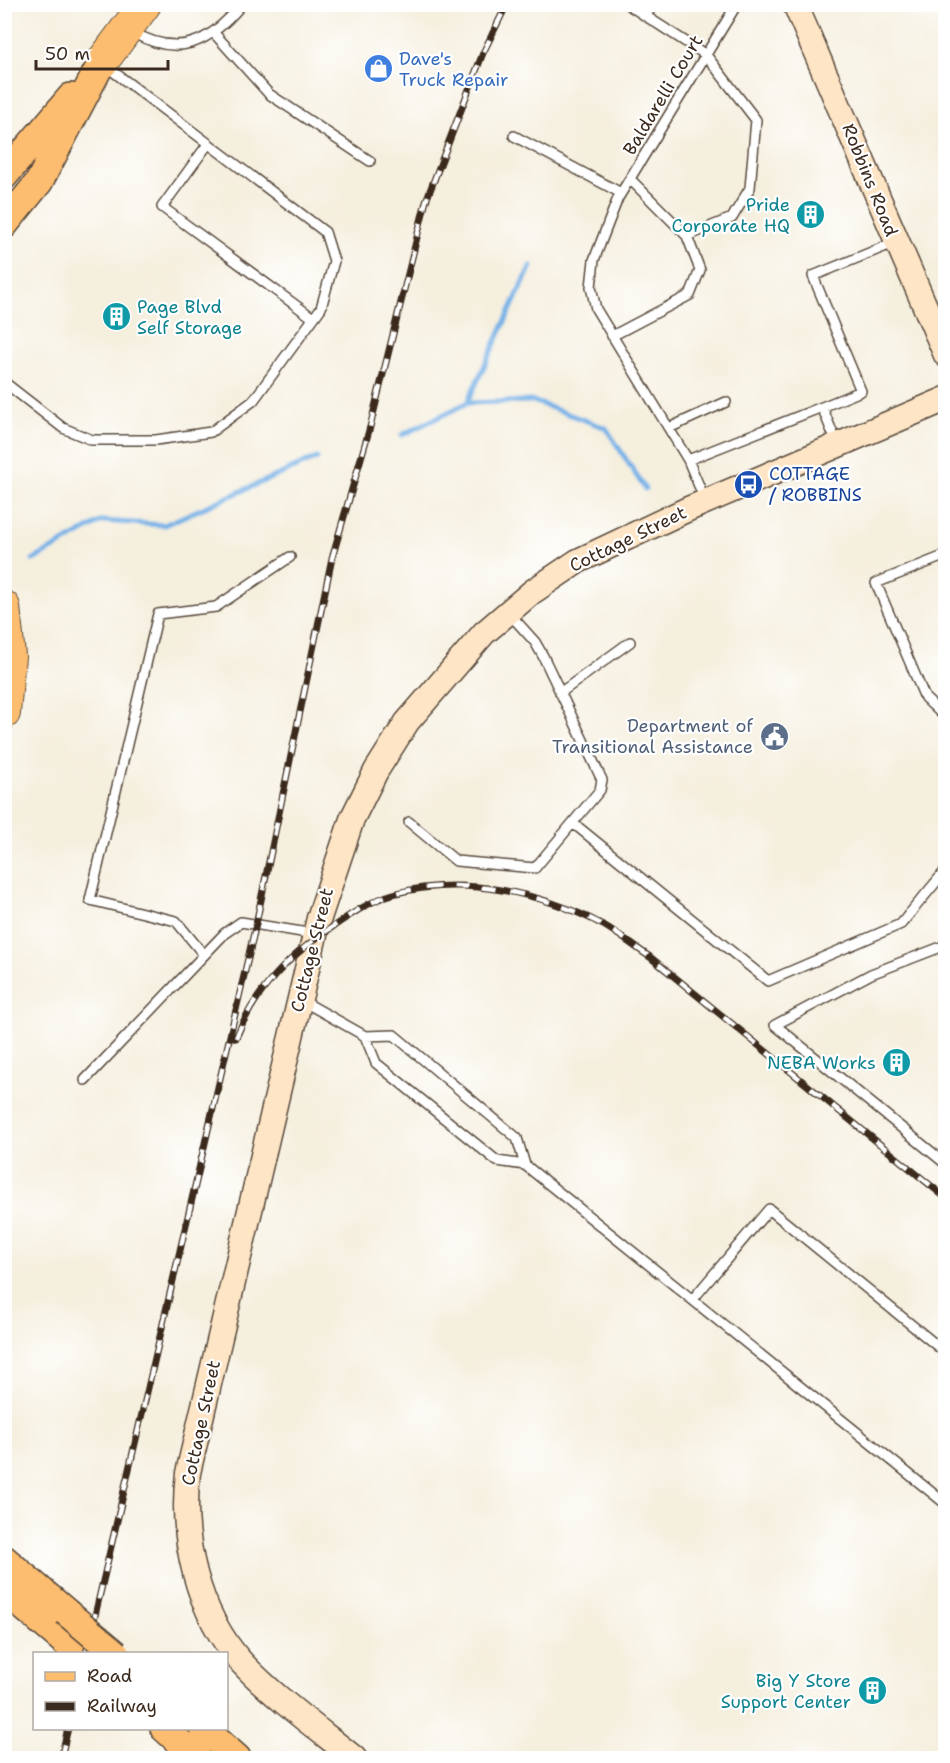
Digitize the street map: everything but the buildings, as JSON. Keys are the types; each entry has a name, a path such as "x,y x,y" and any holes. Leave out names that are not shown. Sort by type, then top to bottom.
{"highway":[{"path":"102,62 136,17"},
{"path":"4,607 9,656 4,713"}],"main road":[{"name":"Robbins Road","path":"795,4 945,355"},
{"path":"4,176 102,62"},
{"path":"4,225 39,182 102,62"},
{"name":"Cottage Street","path":"354,1758 242,1662 222,1634 206,1603 190,1552 187,1523 188,1473 314,934 335,862 352,819 376,771 407,722 484,633 532,592 578,561 706,502 945,399"},
{"path":"4,1559 115,1652"},
{"path":"4,1590 73,1649"},
{"path":"166,1730 197,1758"},
{"path":"205,1730 237,1758"}],"lane":[{"path":"136,17 151,43 167,47 187,44 224,26 242,4"},
{"path":"627,4 706,55 756,120 750,188 732,219 687,236"},
{"path":"645,16 654,4"},
{"name":"Baldarelli Court","path":"706,502 688,460 596,309 591,287 594,260 621,193 737,4"},
{"path":"213,32 270,94 370,161"},
{"path":"4,382 63,428 92,440 156,440 211,432 253,401 321,308 334,261 325,232 102,62"},
{"path":"514,136 621,193"},
{"path":"208,144 162,207 313,318"},
{"path":"612,336 690,295 700,270 687,236 631,180"},
{"path":"688,460 861,391 813,276 896,242"},
{"path":"669,429 726,402"},
{"path":"822,407 838,446"},
{"path":"945,555 876,584 925,698 945,718"},
{"path":"204,956 176,921 90,900 158,614 216,607 290,557"},
{"path":"409,822 456,861 534,868 600,790 602,780 535,642 508,612"},
{"path":"560,693 630,642"},
{"path":"573,823 768,981 901,924 945,870"},
{"path":"85,1080 225,933 241,922 314,934"},
{"path":"945,945 871,974 775,1025 945,1164"},
{"path":"299,999 365,1036 394,1035 517,1138 525,1165"},
{"path":"365,1036 376,1063 497,1161 525,1165 945,1504"},
{"path":"693,1299 768,1209 945,1353"}],"waterway":[{"path":"467,403 531,266"},
{"path":"402,435 467,403 533,401 606,428 645,489"},
{"path":"33,560 102,521 164,525 317,458"}],"railway":[{"path":"86,1652 256,924 332,558 370,427 426,201 483,53 507,4"},
{"path":"236,1038 251,1007 283,967 308,944 374,901 393,894 447,886 502,890 529,896 581,914 605,926 650,957 946,1198"},
{"path":"61,1758 68,1730"}],"place":[{"name":"Dave's Truck Repair","path":"378,69"},
{"name":"Pride Corporate HQ","path":"811,215"},
{"name":"Page Blvd Self Storage","path":"116,317"},
{"name":"COTTAGE / ROBBINS","path":"748,484"},
{"name":"Department of Transitional Assistance","path":"774,736"},
{"name":"NEBA Works","path":"897,1063"},
{"name":"Big Y Store Support Center","path":"872,1691"}]}
